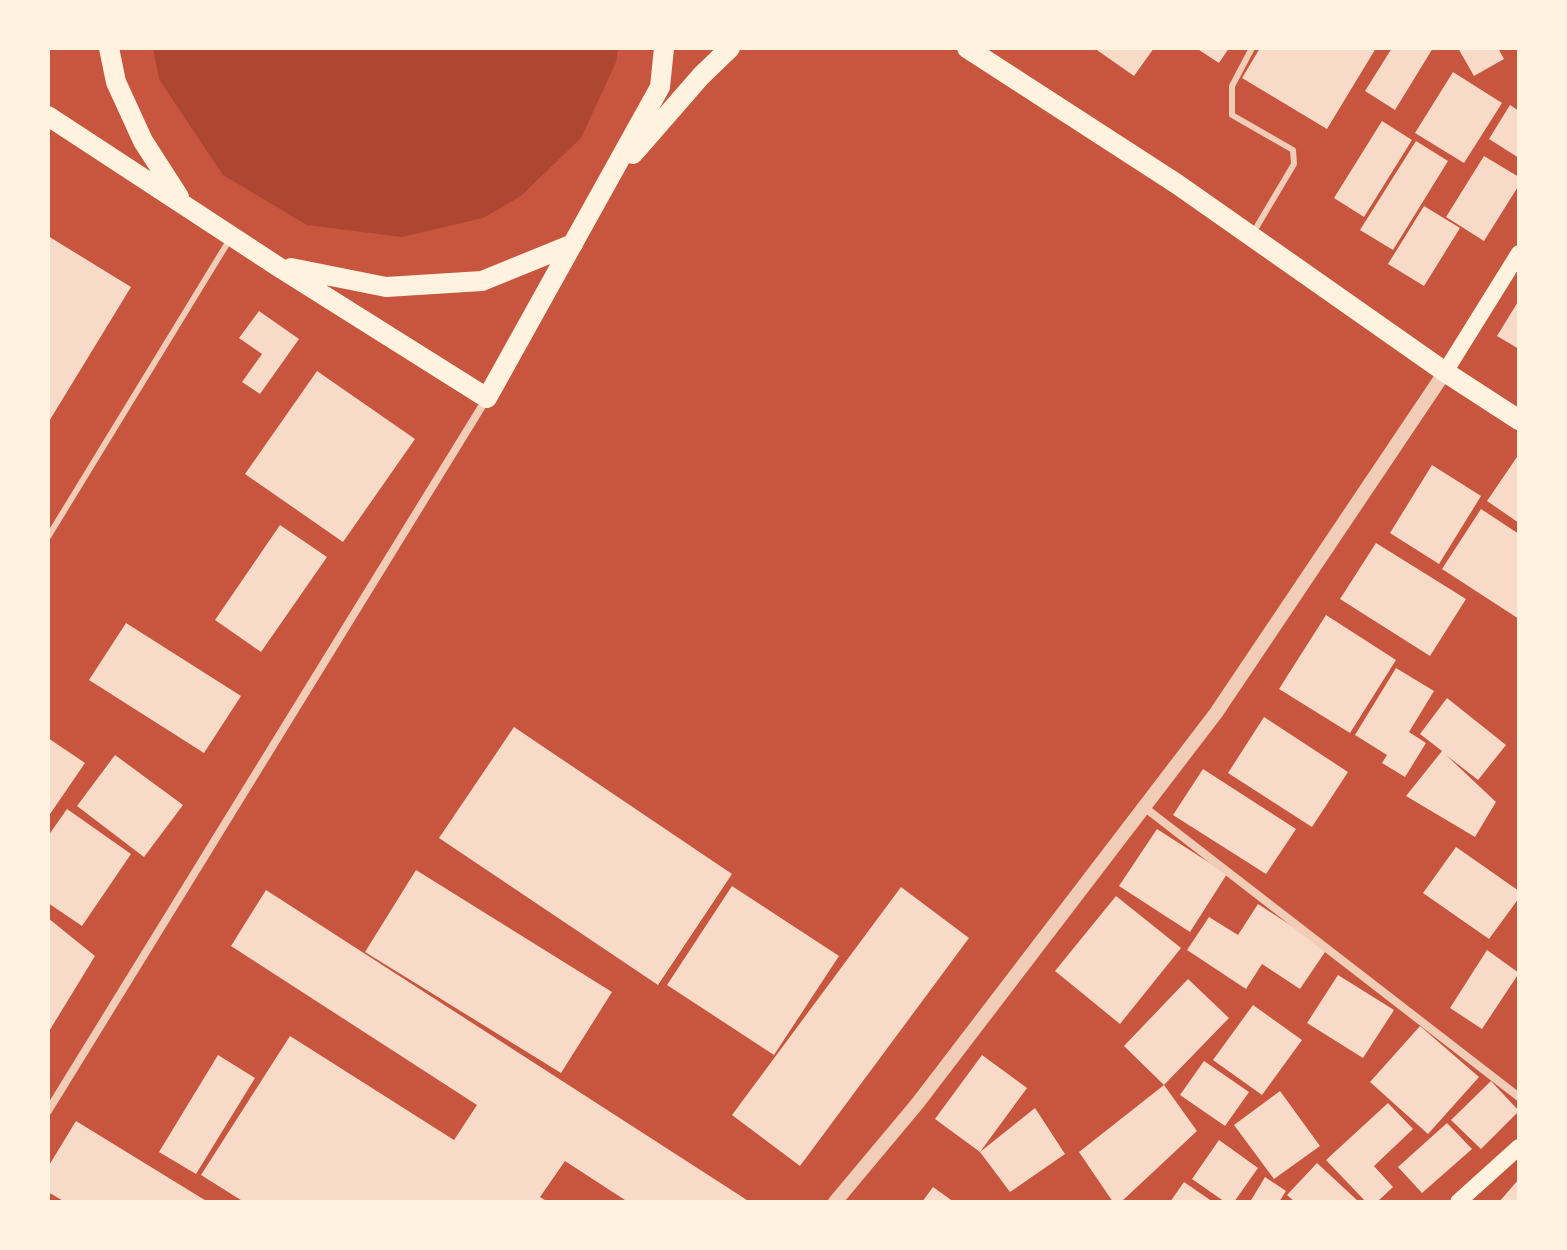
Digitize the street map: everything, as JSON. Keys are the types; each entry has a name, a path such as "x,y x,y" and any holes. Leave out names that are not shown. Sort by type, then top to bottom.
{"main road":[{"path":"109,48 116,82 143,141 184,204"},
{"path":"48,116 277,266 487,398 660,87 664,48"},
{"path":"609,181 701,76 730,48"},
{"path":"967,48 1177,184 1445,372 1519,420"},
{"path":"277,266 386,287 436,285 482,281 573,244"},
{"path":"1445,372 1519,253"},
{"path":"1458,1202 1519,1147"}],"street":[{"path":"835,1202 917,1104 1216,713 1445,372"},
{"path":"48,1111 487,398"},
{"path":"1144,807 1519,1097"}],"lane":[{"path":"1252,48 1232,86 1232,115 1293,150 1294,164 1252,236"},
{"path":"48,537 232,236"}],"shaded area":[{"path":"153,48 618,48 616,62 581,138 521,196 483,218 402,237 307,225 223,175 159,79"}],"building":[{"path":"1094,48 1154,48 1134,76"},
{"path":"1196,48 1229,48 1219,63"},
{"path":"1260,48 1376,48 1327,129 1242,78"},
{"path":"1392,48 1433,48 1395,110 1365,91"},
{"path":"1458,48 1498,48 1504,59 1474,76"},
{"path":"1453,72 1502,103 1464,163 1415,133"},
{"path":"1510,105 1519,111 1519,158 1489,139"},
{"path":"1382,121 1412,140 1364,217 1334,198"},
{"path":"1416,141 1448,161 1393,250 1360,230"},
{"path":"1484,156 1519,177 1519,185 1484,241 1446,217"},
{"path":"1424,206 1460,228 1424,286 1388,264"},
{"path":"48,236 131,287 48,423"},
{"path":"1519,300 1519,349 1497,336"},
{"path":"259,311 299,339 260,394 242,382 262,354 239,338"},
{"path":"317,371 415,439 343,542 245,474"},
{"path":"1519,454 1519,523 1487,501"},
{"path":"1432,465 1481,496 1439,564 1390,533"},
{"path":"1481,509 1519,534 1519,619 1442,569"},
{"path":"280,525 327,557 261,652 215,620"},
{"path":"1376,543 1466,599 1430,656 1340,599"},
{"path":"1326,615 1396,660 1350,733 1279,689"},
{"path":"126,623 241,696 204,753 89,680"},
{"path":"1396,668 1434,691 1409,732 1426,743 1405,777 1382,763 1387,755 1355,735"},
{"path":"1447,698 1506,745 1478,780 1446,755 1496,802 1475,837 1406,796 1442,751 1420,734"},
{"path":"1264,717 1348,772 1312,827 1228,773"},
{"path":"514,727 732,874 658,985 439,838"},
{"path":"48,738 85,763 48,817"},
{"path":"115,755 183,805 144,857 77,806"},
{"path":"1203,769 1296,829 1266,874 1173,815"},
{"path":"67,809 131,854 82,926 48,903 48,836"},
{"path":"1157,829 1227,874 1190,932 1119,886"},
{"path":"1456,847 1519,891 1519,898 1489,939 1423,893"},
{"path":"416,870 612,992 561,1073 365,952"},
{"path":"732,886 839,956 774,1055 667,985"},
{"path":"901,887 969,938 800,1166 732,1115"},
{"path":"266,890 750,1202 628,1202 565,1161 540,1197 548,1202 244,1202 201,1175 290,1036 454,1140 477,1105 231,946"},
{"path":"1116,896 1181,948 1120,1024 1055,971"},
{"path":"1258,904 1327,949 1300,989 1262,964 1246,989 1187,950 1209,917 1238,935"},
{"path":"48,918 95,956 48,1033"},
{"path":"1487,950 1519,973 1482,1029 1450,1008"},
{"path":"1338,975 1394,1010 1363,1058 1307,1023"},
{"path":"1188,979 1229,1018 1164,1085 1124,1046"},
{"path":"1253,1005 1302,1040 1262,1095 1213,1060"},
{"path":"1420,1026 1479,1077 1428,1134 1370,1082"},
{"path":"218,1055 255,1078 196,1174 159,1152"},
{"path":"982,1055 1027,1088 980,1152 935,1119"},
{"path":"1204,1061 1249,1092 1225,1126 1180,1095"},
{"path":"1491,1081 1519,1111 1481,1149 1451,1120"},
{"path":"1164,1085 1197,1131 1121,1202 1113,1202 1079,1152"},
{"path":"1280,1091 1320,1146 1274,1179 1234,1125"},
{"path":"1388,1103 1413,1129 1374,1166 1393,1187 1377,1202 1366,1202 1326,1160"},
{"path":"1035,1108 1065,1154 1010,1192 980,1152"},
{"path":"76,1121 208,1202 65,1202 48,1192 48,1167"},
{"path":"1447,1123 1472,1149 1422,1193 1398,1167"},
{"path":"1219,1140 1258,1168 1234,1202 1225,1202 1192,1179"},
{"path":"1317,1163 1359,1202 1295,1202 1287,1195"},
{"path":"1265,1177 1286,1191 1279,1202 1250,1202"},
{"path":"1519,1179 1519,1202 1499,1202"},
{"path":"1184,1182 1213,1202 1170,1202"},
{"path":"933,1187 954,1202 922,1202"}]}
